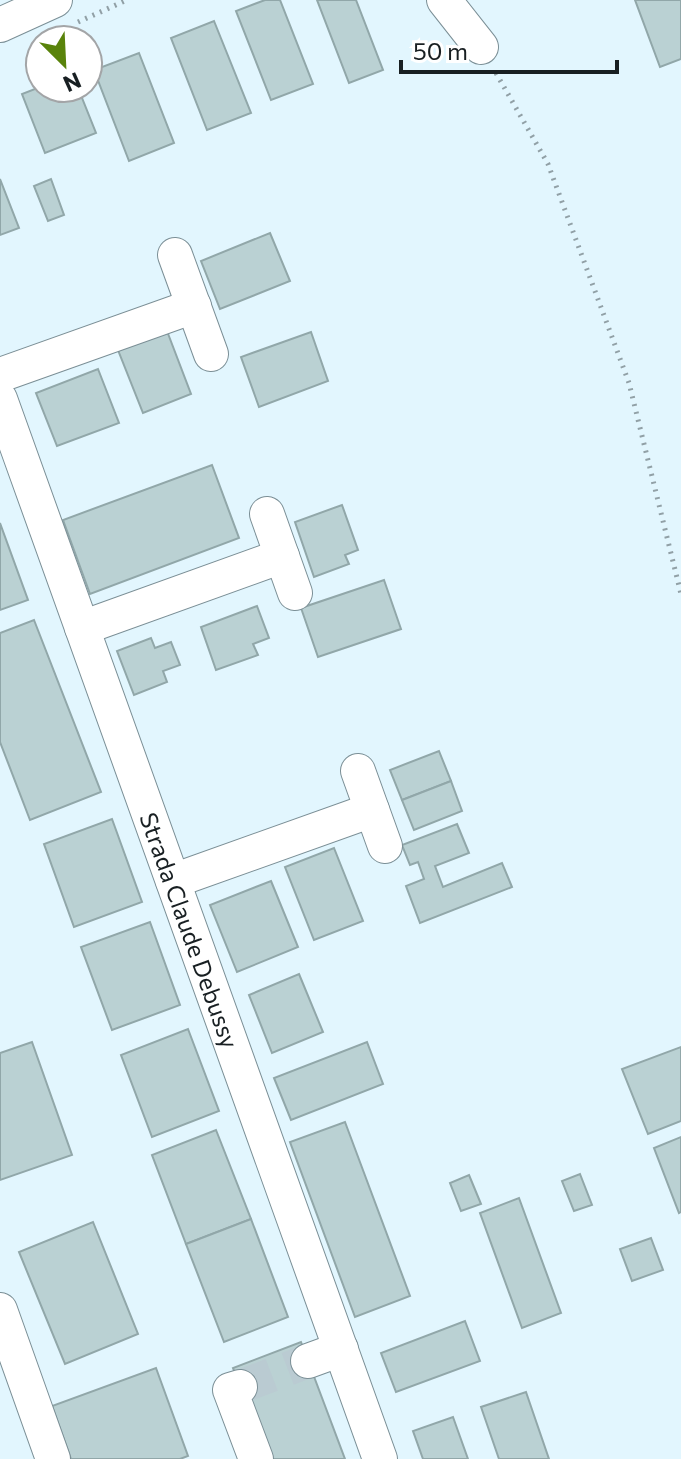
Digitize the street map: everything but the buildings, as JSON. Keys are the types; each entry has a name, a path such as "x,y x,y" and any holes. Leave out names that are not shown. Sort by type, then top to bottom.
{"street":[{"path":"0,25 55,0"},
{"path":"444,0 481,47"},
{"path":"175,255 211,354"},
{"path":"0,375 194,306"},
{"name":"Strada Claude Debussy","path":"0,399 380,1459"},
{"path":"267,514 295,593"},
{"path":"82,628 282,556"},
{"path":"358,771 385,846"},
{"path":"173,881 372,810"},
{"path":"0,1310 53,1459"},
{"path":"308,1361 341,1349"},
{"path":"240,1387 230,1390 256,1459"}],"path":[{"path":"481,47 548,164 629,383 681,594"}],"tunnel":[{"path":"240,1387 308,1361"}]}
